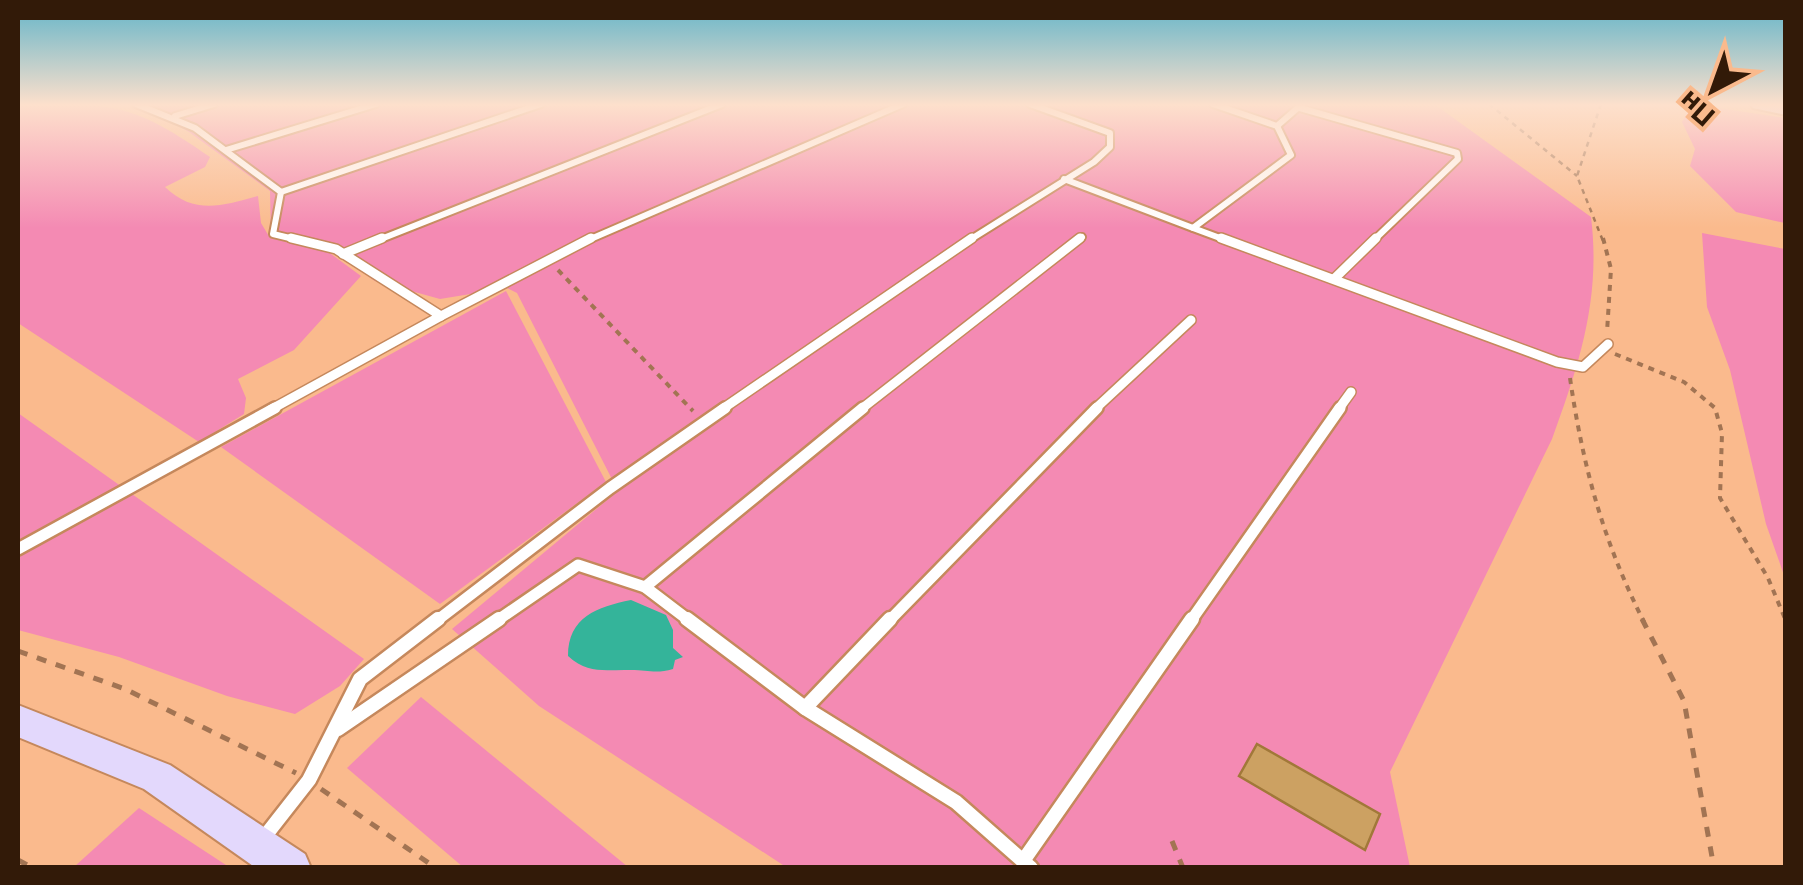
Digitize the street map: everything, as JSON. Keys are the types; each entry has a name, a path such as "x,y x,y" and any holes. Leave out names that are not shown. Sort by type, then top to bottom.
{"street":[{"path":"18,722 157,777 292,868"}],"lane":[{"path":"219,145 281,192"},
{"path":"226,150 241,145"},
{"path":"281,192 419,145"},
{"path":"343,254 618,145"},
{"path":"18,549 546,262 634,217 804,145"},
{"path":"259,844 309,780 360,680 479,584 704,422 926,266 1064,180 1110,145"},
{"path":"1193,228 1291,155 1286,145"},
{"path":"1334,278 1458,159 1457,153 1431,145"},
{"path":"1064,180 1557,362 1583,367 1608,344"},
{"path":"281,192 273,234 343,254 441,316"},
{"path":"645,586 912,367 1082,237"},
{"path":"805,708 1059,443 1191,320"},
{"path":"336,730 578,565 645,586 805,708 956,802 1027,864 1351,392"}],"path":[{"path":"1539,145 1577,176 1599,225 1611,269 1608,344 1617,357 1668,374 1708,399 1718,416 1725,446 1716,471 1720,499 1738,535 1768,576 1786,621"},
{"path":"1577,176 1587,145"},
{"path":"546,262 563,272 704,422"},
{"path":"1557,362 1572,382 1582,462 1617,569 1684,701 1714,868"},
{"path":"18,651 57,662 178,712 309,780 436,868"},
{"path":"1172,841 1183,868"},
{"path":"18,860 33,868"}],"shaded area":[{"path":"18,145 192,145 210,157 205,167 165,187 176,196 209,206 258,196 261,223 270,238 327,251 361,276 294,350 238,379 246,398 244,414 199,442 18,323"},
{"path":"207,145 1491,145 1591,217 1593,275 1586,329 1552,439 1390,772 1410,867 786,867 539,706 452,629 618,491 517,293 507,288 440,299 375,281 331,250 271,236 270,191"},
{"path":"1693,145 1785,145 1785,223 1736,212 1690,166"},
{"path":"1702,233 1785,249 1785,578 1766,524 1730,370 1707,307"},
{"path":"506,291 606,482 440,604 221,447"},
{"path":"18,413 364,659 340,686 295,714 227,696 119,657 18,630"},
{"path":"421,697 628,867 463,867 347,768"},
{"path":"139,808 229,867 74,867"}],"water":[{"path":"631,600 666,615 673,630 673,648 683,657 675,660 673,669 598,670 568,656 569,643 579,623 607,606"}],"building":[{"path":"1257,744 1380,814 1365,850 1239,776"}]}
